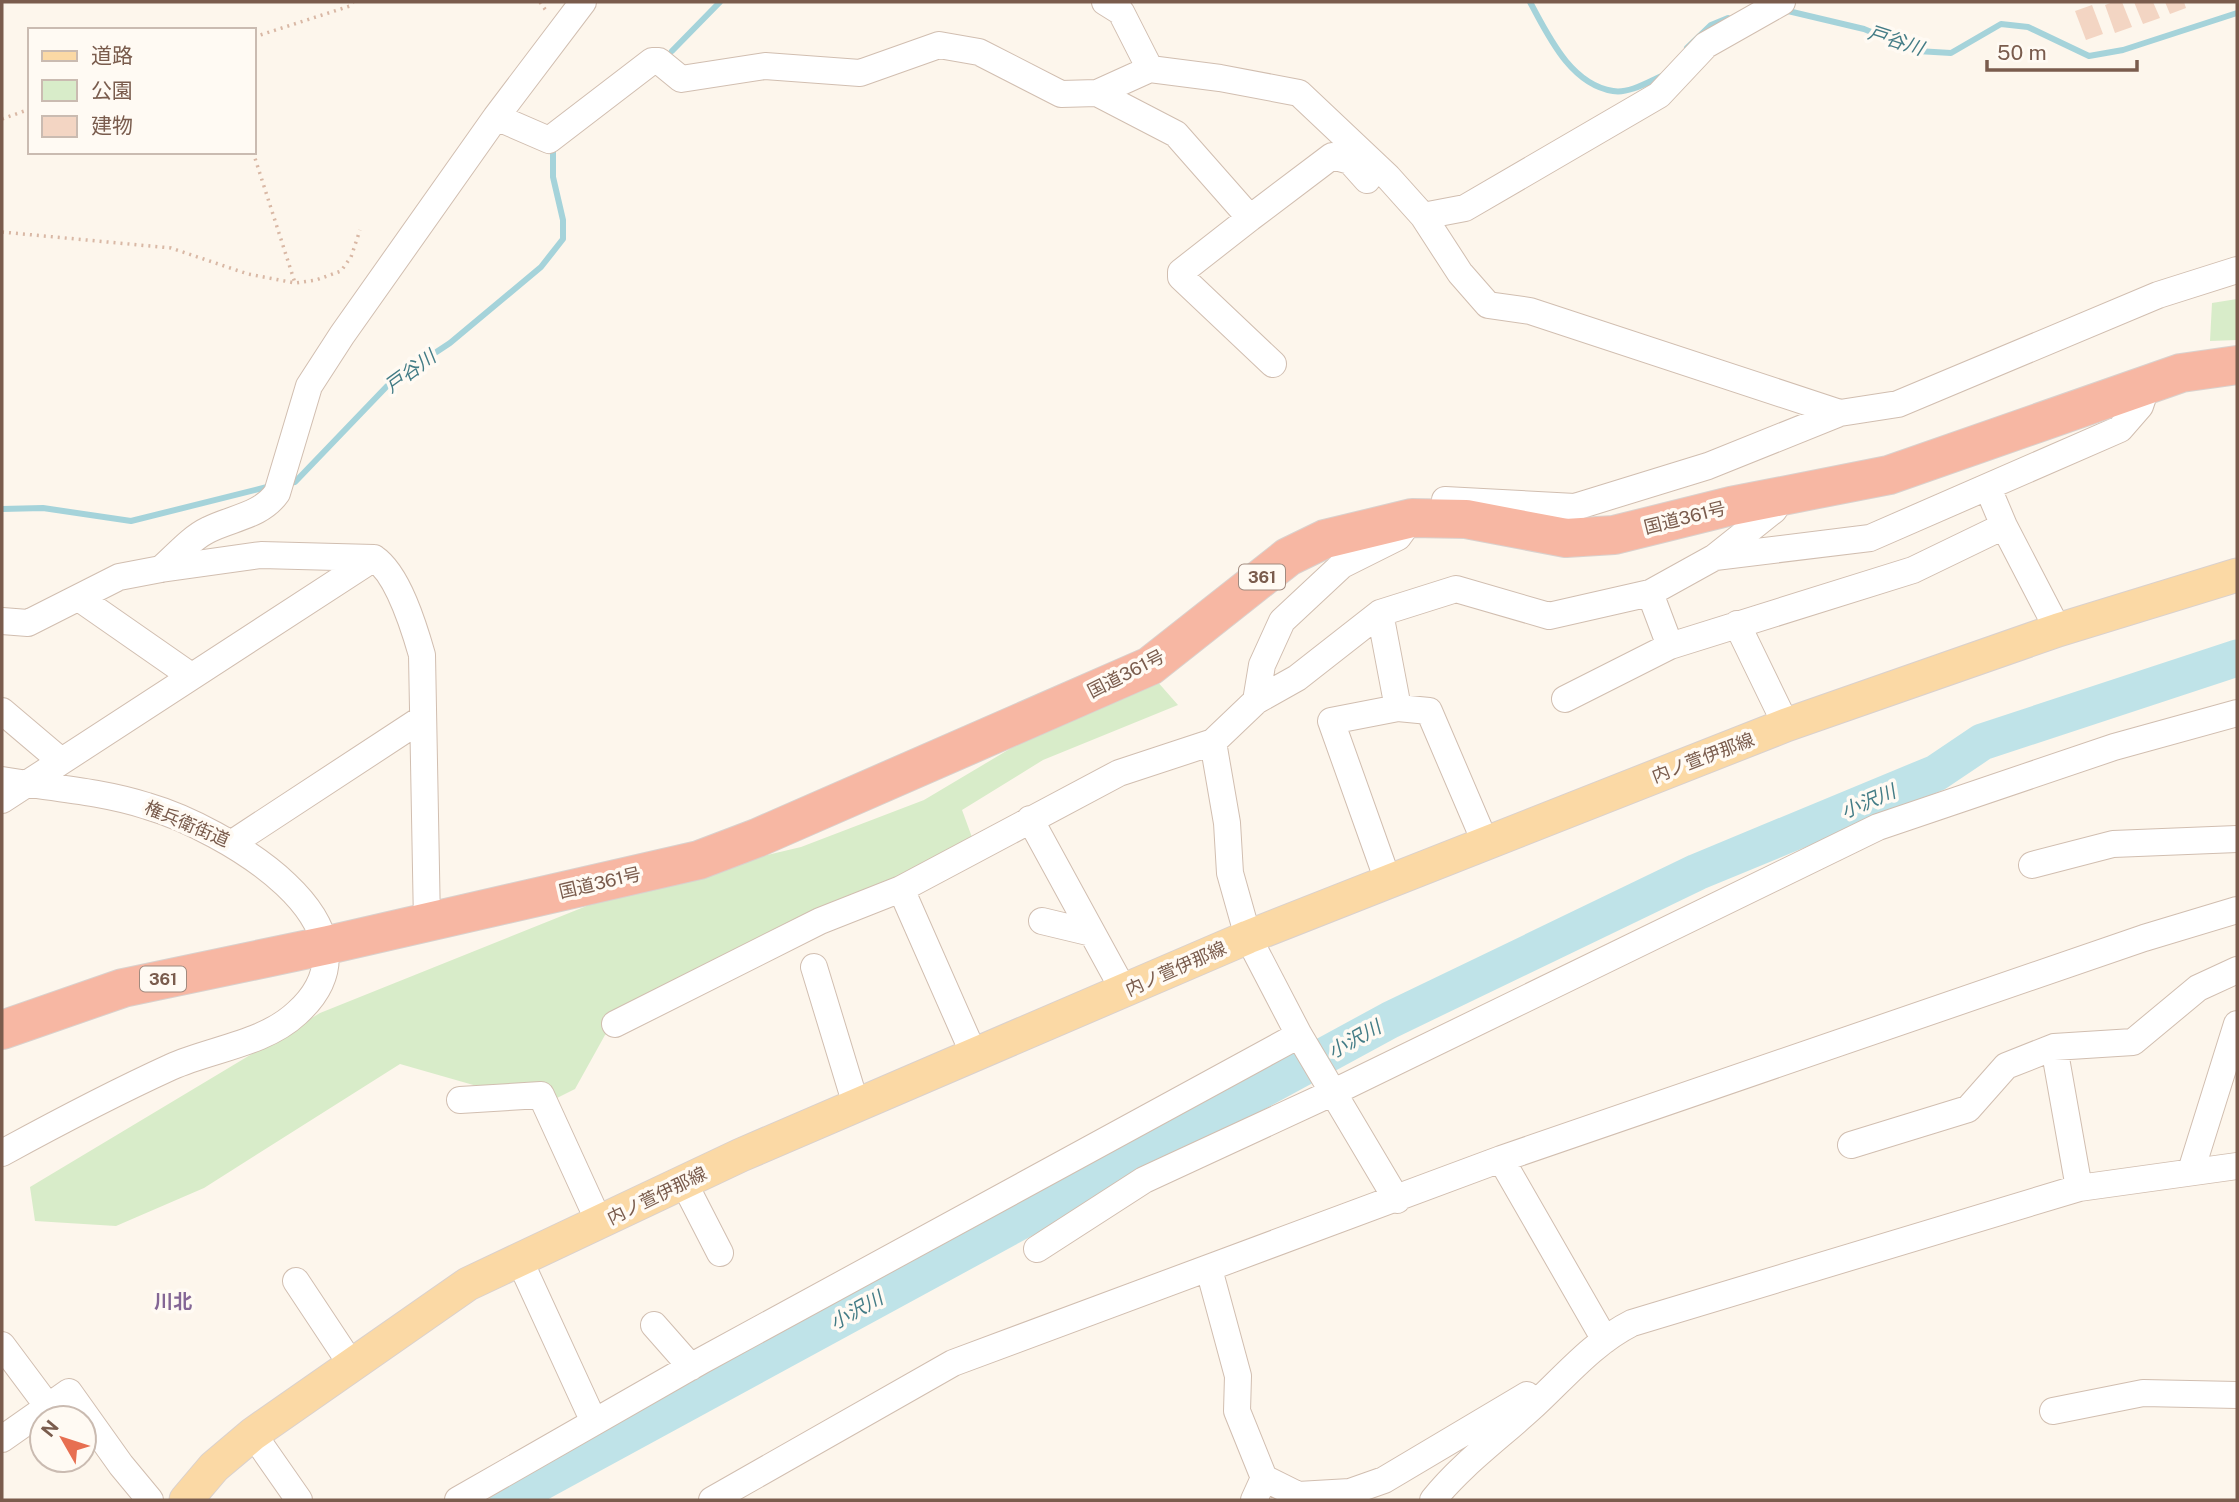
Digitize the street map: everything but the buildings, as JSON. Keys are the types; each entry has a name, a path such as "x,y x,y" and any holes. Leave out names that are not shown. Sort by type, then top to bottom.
{"highway":[{"name":"国道361号","path":"2,1030 123,988 427,923 699,860 757,838 1150,666 1288,557 1325,539 1412,518 1466,519 1566,538 1614,535 1889,475 2147,385 2194,371 2237,365"}],"main road":[{"name":"内ノ萱伊那線","path":"186,1500 214,1467 253,1434 468,1284 856,1105 975,1057 1248,937 1786,725 2057,630 2237,575"}],"street":[{"path":"160,569 206,531 252,513 271,501 309,386 496,117 583,2"},
{"path":"1105,2 1121,12 1150,69"},
{"path":"1423,216 1465,208 1659,95 1706,45 1782,2"},
{"path":"496,117 549,140 652,61 659,61 681,79 765,66 860,73 939,45 979,52 1061,93 1097,93 1150,69 1220,78 1299,93 1388,177 1423,216 1460,273 1488,304 1530,311 1840,413"},
{"path":"1097,93 1177,134 1250,218"},
{"path":"1273,364 1181,277 1181,272 1332,156 1350,161 1369,182 1385,181 1388,177"},
{"path":"1256,701 1262,665 1282,621 1342,565 1398,537 1412,518 1419,499 1575,507 1708,466 1840,413 1898,404 2158,295 2237,270"},
{"path":"1715,557 1870,538 2120,429 2140,406 2147,385"},
{"path":"1988,488 2004,526 2057,630"},
{"path":"615,1024 820,921 901,889 1119,773 1213,742 1256,701 1297,678 1380,613 1456,589 1549,616 1650,593 1715,557 1774,510 1782,497"},
{"path":"1565,699 1670,646 1913,570 2004,526"},
{"path":"2,621 28,623 119,577 160,569 261,555 374,558 386,566 414,629 422,655 427,923"},
{"path":"2,800 13,782 61,761 374,558"},
{"path":"1650,593 1670,646"},
{"path":"79,598 191,676"},
{"path":"1380,613 1398,708"},
{"path":"1737,624 1786,725"},
{"path":"1388,881 1331,721 1398,708 1429,711 1485,842"},
{"path":"2,711 61,761"},
{"path":"1037,1249 1144,1180 1334,1092 1878,827 2114,747 2237,713"},
{"path":"234,842 423,718"},
{"path":"1213,742 1227,823 1230,873 1248,937 1301,1037 1397,1200"},
{"name":"権兵衛街道","path":"13,782 94,792 149,806 234,842 292,891 316,917 328,945"},
{"path":"1030,819 1124,992"},
{"path":"2032,865 2113,844 2237,838"},
{"path":"901,889 975,1057"},
{"path":"712,1500 953,1363 1397,1200 1501,1159 2144,938 2237,910"},
{"path":"1042,921 1092,933"},
{"path":"2,1153 173,1066 269,1031 298,1013 319,984 328,945"},
{"path":"814,967 856,1105"},
{"path":"1851,1144 1968,1109 2006,1066 2054,1047 2133,1042 2198,988 2237,970"},
{"path":"2191,1171 2237,1024"},
{"path":"458,1500 691,1367 1301,1037"},
{"path":"2054,1047 2080,1188"},
{"path":"460,1100 541,1095 600,1224"},
{"path":"1501,1159 1605,1340"},
{"path":"1209,1269 1238,1376 1237,1411 1265,1491 1298,1495 1350,1492 1384,1480 1555,1381 1605,1340 1632,1323 2080,1188 2237,1166"},
{"path":"684,1183 720,1253"},
{"path":"520,1261 594,1422"},
{"path":"296,1281 351,1364"},
{"path":"654,1325 691,1367"},
{"path":"2,1345 46,1404"},
{"path":"1433,1500 1452,1476 1533,1406 1555,1381"},
{"path":"54,1404 69,1392 78,1404"},
{"path":"2053,1411 2143,1393 2237,1395"},
{"path":"2,1439 28,1422"},
{"path":"98,1433 150,1500"},
{"path":"253,1434 299,1500"}],"path":[{"path":"256,36 353,2"},
{"path":"2,118 28,110"},
{"path":"254,154 295,283"},
{"path":"2,232 171,248 248,274 295,283 316,280 341,271 351,257 360,230"}],"green space":[{"path":"2237,299 2237,340 2210,341 2212,303"},
{"path":"1156,680 1178,705 1043,760 962,810 973,840 948,867 787,926 605,1035 575,1089 543,1105 400,1064 204,1188 116,1226 35,1221 30,1187 320,1013 639,885 801,847 924,800 1087,703"}],"waterway":[{"name":"戸谷川","path":"672,51 720,2"},
{"name":"戸谷川","path":"1530,2 1562,56 1584,79 1598,87 1626,91 1664,75"},
{"name":"戸谷川","path":"1788,11 1864,29 1917,51 1951,53 2001,24 2028,27 2089,56 2123,50 2237,13"},
{"name":"戸谷川","path":"1687,48 1711,25 1728,18"},
{"name":"戸谷川","path":"289,483 295,482 391,382 450,343 541,267 563,239 563,220 553,177 553,148 556,147"},
{"name":"戸谷川","path":"2,509 43,508 131,521 271,486"},
{"name":"小沢川","path":"508,1500 1390,1020 1697,872 1936,773 1982,742 2237,658"}],"district":[{"name":"川北","path":"173,1301"}]}
